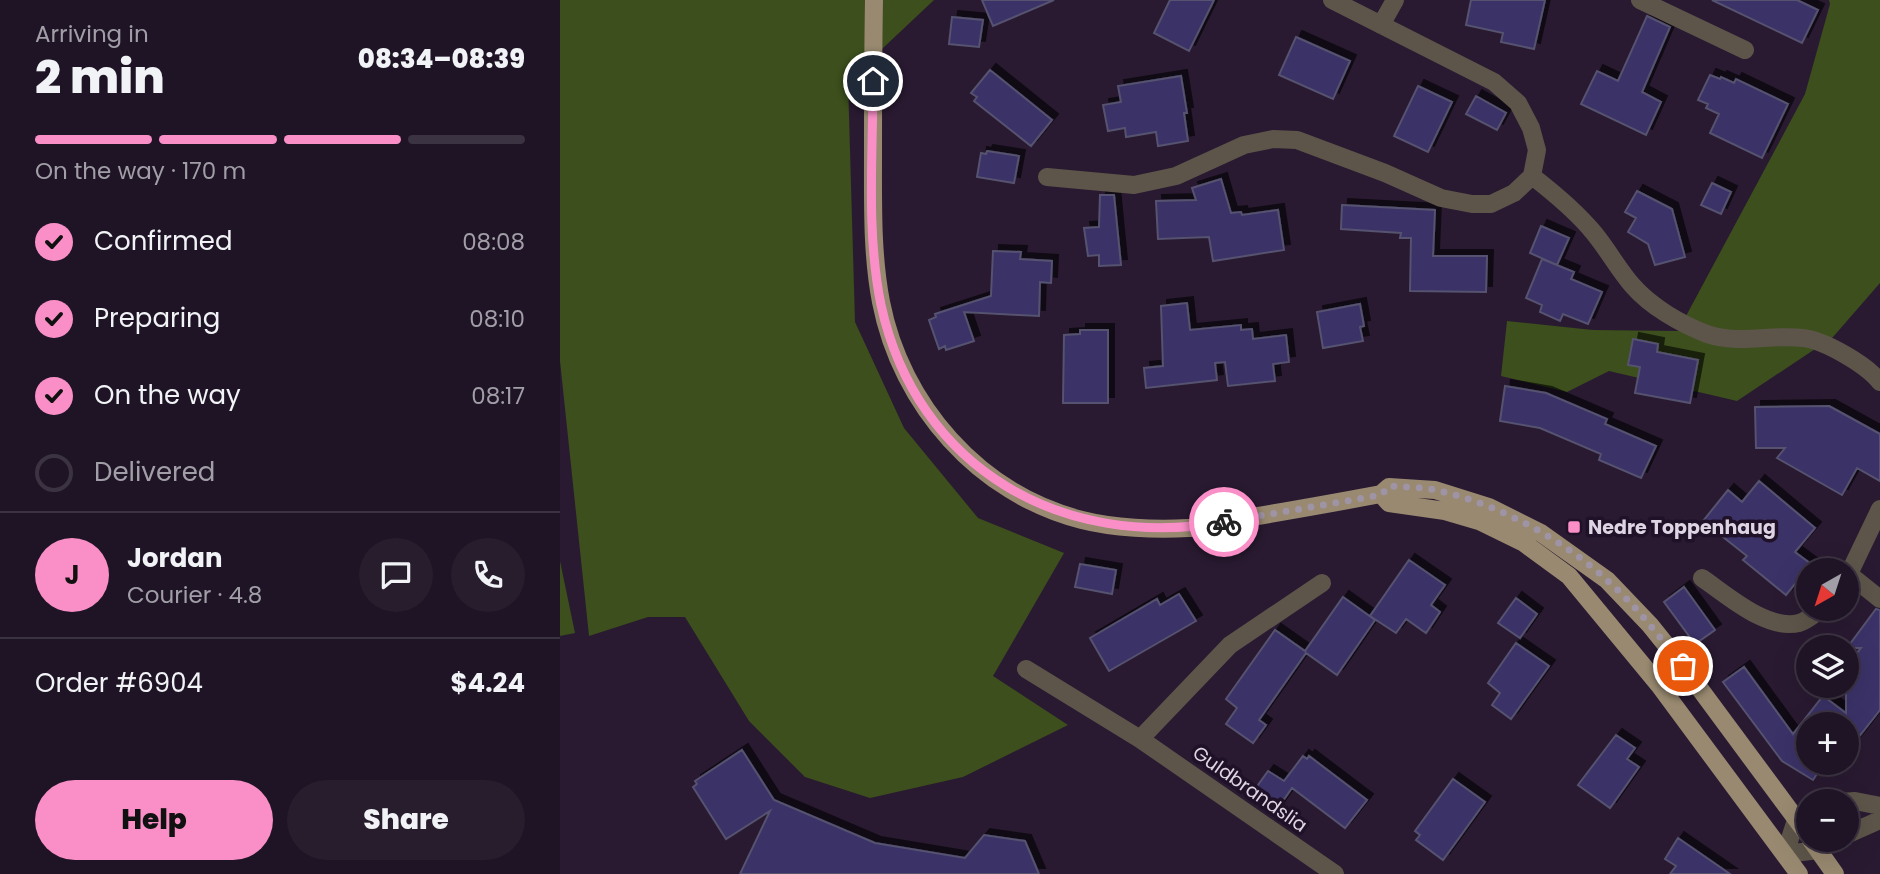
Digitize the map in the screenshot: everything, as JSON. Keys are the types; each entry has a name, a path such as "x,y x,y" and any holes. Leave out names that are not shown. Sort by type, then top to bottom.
{"main road":[{"path":"874,0 873,217 881,304 890,338 917,397 936,425 960,450 989,475 1025,497 1082,520 1109,525 1189,528 1381,495 1389,486 1436,490 1471,500 1541,533 1585,562 1619,591 1658,635 1796,809"},
{"path":"1381,495 1389,503 1445,511 1479,521 1524,543 1569,576 1659,685 1799,874"},
{"path":"1820,852 1835,874"}],"street":[{"path":"1047,177 1133,185 1176,176 1244,145 1273,139 1297,141 1385,173 1441,198 1472,204 1491,204 1514,193 1532,176 1537,150 1531,128 1518,103 1494,82 1332,0"},
{"path":"1381,25 1395,0"},
{"path":"1640,0 1745,50"},
{"path":"1532,176 1552,191 1594,233 1633,286 1668,315 1709,334 1743,340 1804,338 1848,356 1874,374 1880,382"},
{"path":"1857,558 1880,509"},
{"path":"1702,578 1754,614 1783,624 1803,621"},
{"path":"1140,739 1230,645 1322,583"},
{"path":"1859,585 1880,599"},
{"name":"Guldbrandslia","path":"1027,669 1140,739 1335,874"},
{"path":"1859,802 1880,806"},
{"path":"1859,829 1880,820"},
{"path":"1784,854 1796,829"},
{"path":"1784,854 1796,849"}],"green space":[{"path":"560,0 934,0 848,81 855,322 904,428 978,518 1064,553 993,676 1068,725 963,777 870,798 805,777 749,721 685,617 648,617 589,636 560,361"},
{"path":"1829,0 1880,0 1880,283 1833,337 1737,401 1609,371 1567,392 1501,376 1507,321 1593,330 1678,331 1805,94"},
{"path":"560,561 575,633 560,636"}],"building":[{"path":"982,0 1054,0 993,26"},
{"path":"1170,0 1214,0 1189,51 1154,33"},
{"path":"1471,0 1545,0 1534,49 1501,42 1503,33 1466,25"},
{"path":"1712,0 1797,0 1818,10 1802,43"},
{"path":"1647,16 1670,27 1642,92 1661,102 1646,135 1581,104 1597,71 1618,81"},
{"path":"952,17 983,20 979,47 949,44"},
{"path":"1296,37 1350,61 1333,99 1279,75"},
{"path":"990,70 1052,120 1031,146 974,101 977,97 971,93"},
{"path":"1710,75 1734,83 1736,79 1788,104 1762,158 1710,133 1719,114 1706,108 1708,104 1698,100"},
{"path":"1181,76 1188,141 1158,146 1156,132 1126,137 1125,128 1108,131 1103,105 1121,102 1118,86"},
{"path":"1418,86 1452,102 1428,152 1394,136"},
{"path":"1476,96 1506,113 1497,130 1466,114"},
{"path":"987,151 1019,156 1014,183 977,177 981,153 986,154"},
{"path":"1221,179 1231,213 1241,212 1242,215 1278,210 1284,250 1213,261 1209,237 1158,239 1156,201 1196,200 1192,188"},
{"path":"1712,183 1731,192 1721,214 1701,205"},
{"path":"1637,191 1672,209 1685,257 1655,265 1648,244 1628,232 1636,218 1625,212"},
{"path":"1100,195 1114,195 1121,265 1099,266 1099,255 1088,256 1084,228 1099,227"},
{"path":"1342,205 1435,210 1433,256 1487,256 1486,292 1410,291 1411,238 1400,238 1401,233 1341,229"},
{"path":"1541,226 1569,238 1557,265 1530,253"},
{"path":"993,251 1021,252 1020,259 1052,261 1051,283 1040,282 1039,316 964,312 974,341 946,350 945,346 939,349 929,320 936,317 935,314 991,296"},
{"path":"1542,259 1574,272 1571,279 1602,292 1588,324 1563,314 1560,321 1540,312 1542,305 1526,298"},
{"path":"1187,303 1190,330 1241,325 1241,330 1252,329 1253,339 1286,335 1289,362 1273,364 1275,381 1228,386 1225,362 1215,363 1217,380 1146,388 1144,368 1163,366 1161,306"},
{"path":"1360,304 1364,326 1360,327 1363,341 1323,348 1317,312"},
{"path":"1080,330 1108,330 1108,403 1063,403 1064,335 1080,334"},
{"path":"1633,339 1658,344 1657,352 1698,360 1690,403 1635,393 1640,367 1628,365"},
{"path":"1505,386 1546,393 1607,419 1605,424 1656,446 1641,478 1599,460 1601,454 1540,428 1500,421"},
{"path":"1829,406 1880,434 1880,481 1857,468 1842,495 1777,458 1785,448 1756,448 1755,407"},
{"path":"1759,481 1815,528 1795,552 1803,558 1796,558 1796,583 1786,595 1743,560 1747,556 1703,521 1728,490 1742,502"},
{"path":"1409,560 1445,585 1431,605 1440,612 1426,633 1406,619 1396,633 1370,616"},
{"path":"1080,564 1116,570 1112,594 1075,587"},
{"path":"1684,587 1715,630 1695,644 1664,602"},
{"path":"1179,594 1196,621 1109,671 1090,638 1157,599 1160,605"},
{"path":"1343,597 1375,620 1337,675 1306,653 1259,720 1266,725 1253,743 1226,724 1237,708 1226,699 1275,630 1305,651"},
{"path":"1516,598 1537,614 1520,638 1498,623"},
{"path":"1876,609 1880,610 1880,710 1859,737 1859,712 1846,712 1846,698 1859,698 1861,648 1859,635 1857,635"},
{"path":"1516,643 1549,666 1511,719 1492,705 1500,693 1488,683"},
{"path":"1744,667 1793,734 1796,730 1796,770 1782,761 1723,682"},
{"path":"1821,698 1826,698 1845,712 1810,712"},
{"path":"1616,735 1635,748 1627,759 1639,767 1610,808 1578,785"},
{"path":"742,750 774,800 875,843 965,858 984,835 1025,841 1039,874 740,874 770,811 726,839 693,787 697,784 695,781"},
{"path":"1303,756 1307,759 1309,756 1367,800 1345,828 1292,788 1278,808 1253,792 1268,771 1284,781"},
{"path":"1453,779 1485,802 1443,860 1416,840 1420,835 1415,831"},
{"path":"1678,838 1730,874 1670,874 1676,866 1665,859"}],"way so far":[{"path":"1224,522 1381,495 1389,486 1436,490 1471,500 1541,533 1585,562 1632,604 1683,666"}],"place":[{"name":"Nedre Toppenhaug","path":"1574,527"}],"route":[{"path":"873,81 873,217 881,304 890,338 903,370 936,425 989,475 1025,497 1082,520 1109,525 1189,528 1224,522"}]}
